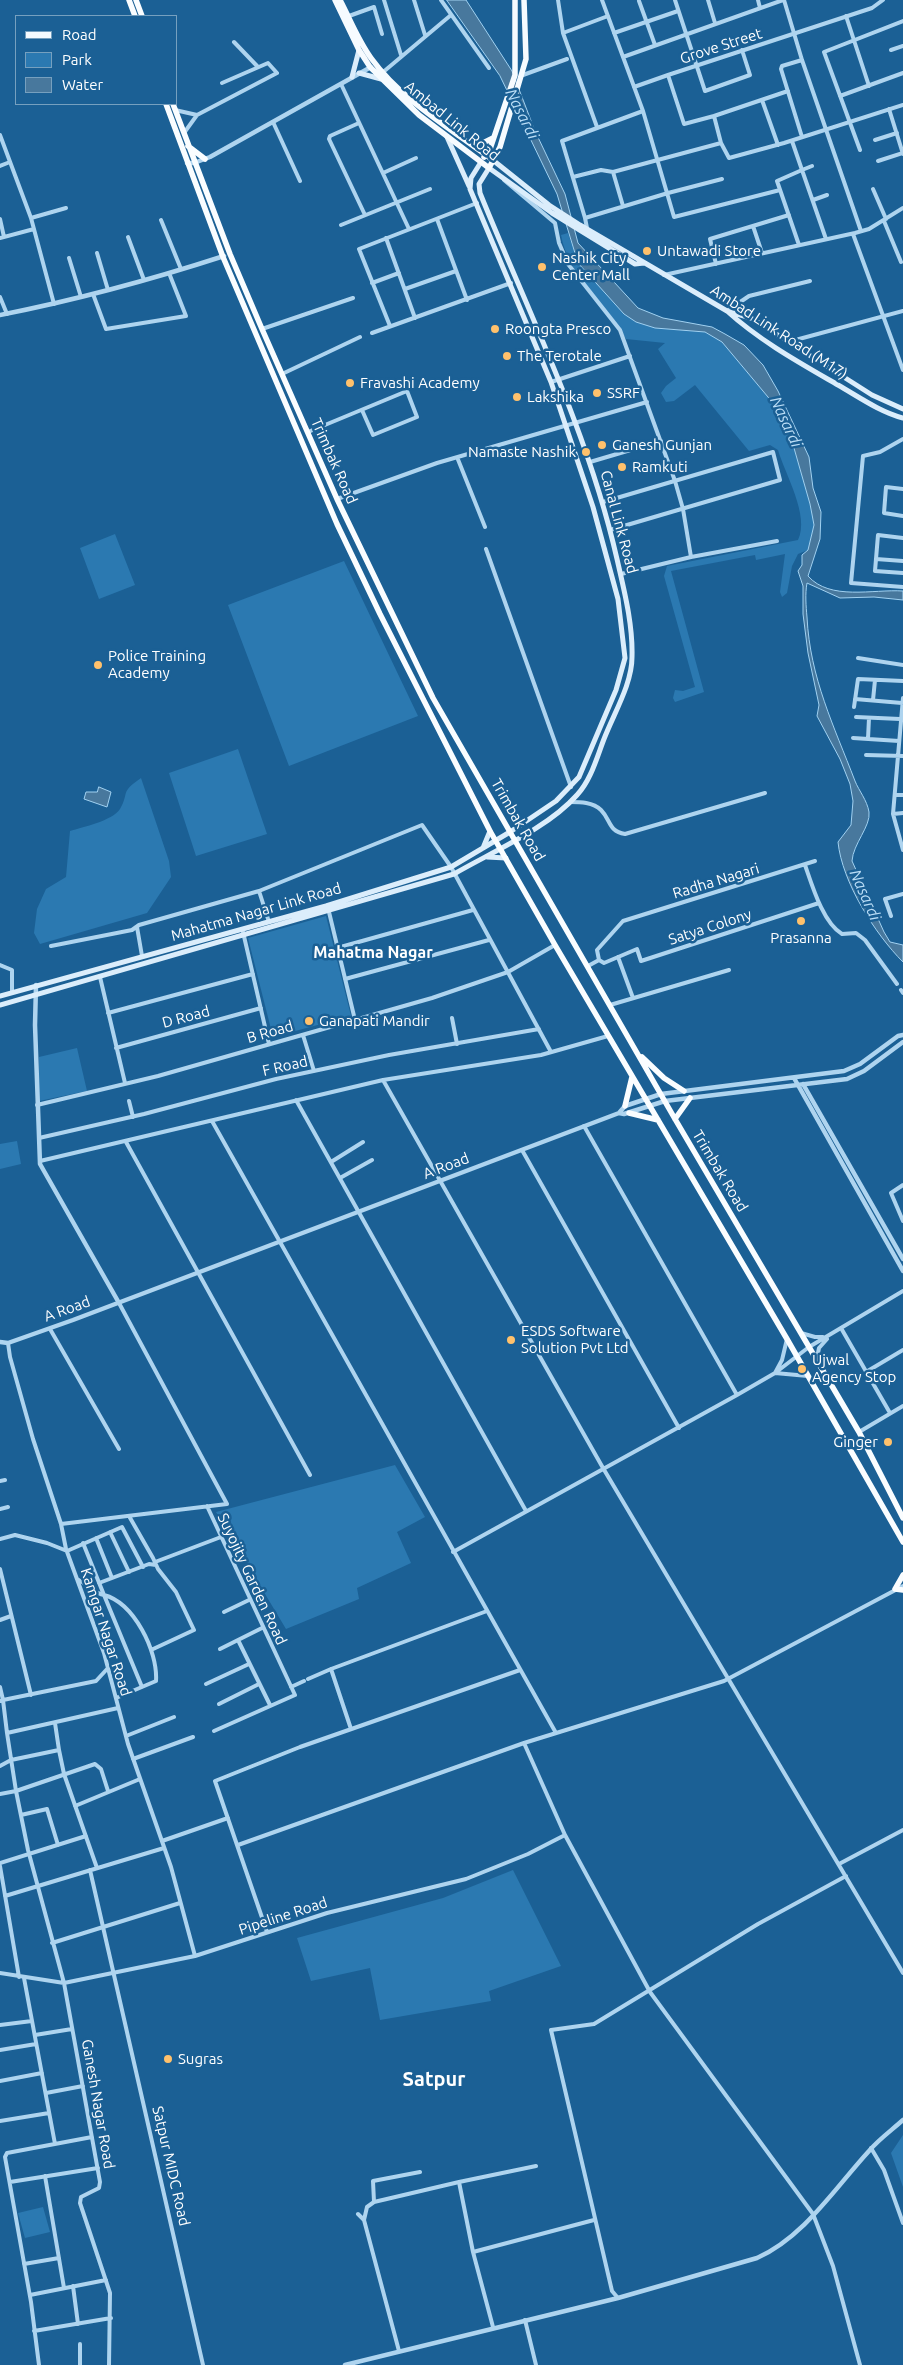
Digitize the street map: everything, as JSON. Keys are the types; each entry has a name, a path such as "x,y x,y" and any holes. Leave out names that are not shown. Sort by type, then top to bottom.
{"highway":[{"path":"129,0 135,15"},
{"path":"136,0 142,15"},
{"name":"Trimbak Road","path":"166,105 223,257 347,552 500,848 632,1078 787,1339 903,1542"},
{"name":"Trimbak Road","path":"174,107 230,254 262,329 337,499 433,698 636,1052 809,1346 858,1432 903,1518"},
{"path":"188,146 206,159"},
{"path":"636,1052 664,1078 684,1091"},
{"path":"625,1106 632,1078"},
{"path":"675,1119 690,1098"},
{"path":"629,1112 658,1120"},
{"path":"903,1575 895,1589 903,1590"}],"main road":[{"name":"Ambad Link Road","path":"334,0 359,50 419,115 502,176 514,188 552,213 585,231"},
{"name":"Ambad Link Road","path":"340,0 373,65"},
{"path":"470,189 471,178 486,155 494,138 515,75 515,0"},
{"name":"Canal Link Road","path":"500,848 524,835 558,812 578,795 589,776 626,684 632,659 631,632 621,574 603,502 590,462 559,380 480,193 479,184 494,161 526,59 524,0"},
{"path":"352,77 359,50"},
{"path":"359,73 381,76"},
{"name":"Ambad Link Road","path":"381,76 549,205 580,225"},
{"name":"Canal Link Road","path":"447,136 511,283 551,382 593,507 618,599 625,658 616,690 587,761 571,787 556,801 510,832"},
{"path":"465,140 480,144 494,138"},
{"name":"Ambad Link Road (M17)","path":"580,225 585,231 635,264 644,264 728,311 747,328 807,367 870,404 903,418"},
{"path":"728,311 751,318 872,395 903,409"},
{"path":"504,823 510,826 519,826"},
{"path":"483,848 490,830"},
{"name":"Mahatma Nagar Link Road","path":"0,1005 36,993 100,977 243,932 269,920 326,906 451,867 510,832"},
{"path":"521,850 524,835"},
{"name":"Mahatma Nagar Link Road","path":"0,996 142,956 329,912 454,874 500,848"},
{"path":"485,857 506,858"}],"street":[{"path":"384,0 401,55"},
{"path":"414,0 425,35"},
{"path":"441,0 489,68"},
{"path":"558,0 563,33 597,127"},
{"path":"602,0 643,110 675,218 780,190"},
{"path":"675,0 705,91 750,75 742,50"},
{"path":"708,0 715,24"},
{"path":"758,0 760,8"},
{"path":"623,57 784,0 802,60 861,232"},
{"name":"Grove Street","path":"714,116 684,124 668,75 872,8 883,0"},
{"path":"639,1 655,45"},
{"path":"348,16 374,8 382,34"},
{"path":"614,33 678,11"},
{"path":"381,76 401,55 451,15"},
{"path":"563,33 608,16"},
{"path":"846,16 870,86"},
{"path":"860,150 824,52 854,38 903,22"},
{"path":"234,42 258,67"},
{"path":"891,50 903,46"},
{"path":"522,74 567,59"},
{"path":"802,60 781,67 802,137"},
{"path":"184,133 197,115 277,75 269,64 222,83"},
{"path":"187,163 206,159 373,65"},
{"path":"840,96 903,73"},
{"path":"634,87 668,75"},
{"path":"341,84 409,229"},
{"path":"788,91 714,116 721,143 729,158 792,141 903,105"},
{"path":"762,100 778,145"},
{"path":"174,107 197,115"},
{"path":"878,161 903,153 889,109"},
{"path":"585,231 584,218 562,141 643,110"},
{"path":"273,122 300,181"},
{"path":"359,123 330,136 328,139 365,215"},
{"path":"875,140 896,133"},
{"path":"0,135 31,218 54,304"},
{"path":"792,141 826,239"},
{"path":"573,177 601,170 612,172 721,143"},
{"path":"383,173 416,158"},
{"path":"0,166 10,162"},
{"path":"799,245 777,180 812,166"},
{"path":"612,172 623,206"},
{"path":"584,218 722,179"},
{"path":"514,188 556,224 559,243 568,264 578,280 620,330 675,481 683,509 691,557"},
{"path":"341,225 430,189"},
{"path":"873,189 901,262"},
{"path":"812,200 827,195"},
{"path":"390,326 359,249 476,203"},
{"path":"31,218 66,208"},
{"path":"664,275 861,232 903,208"},
{"path":"716,264 710,239 789,215"},
{"path":"0,219 2,238 34,229"},
{"path":"437,219 466,300"},
{"path":"161,220 181,269"},
{"path":"752,226 762,253"},
{"path":"853,234 903,370"},
{"path":"128,237 144,280"},
{"path":"386,238 415,318"},
{"path":"97,253 108,290"},
{"path":"0,315 93,294 230,254"},
{"path":"69,258 81,297"},
{"path":"405,289 456,271"},
{"path":"93,294 106,329 110,330 186,316 169,273"},
{"path":"372,283 399,273"},
{"path":"728,311 750,296 810,281"},
{"path":"372,332 511,283"},
{"path":"0,297 7,314"},
{"path":"262,329 353,298"},
{"path":"788,342 903,311"},
{"path":"282,374 360,336"},
{"path":"551,382 630,356"},
{"path":"308,432 407,391 417,417 374,435 362,410"},
{"path":"337,499 457,457 647,402"},
{"path":"903,439 880,452 863,456 850,583 903,587"},
{"path":"590,462 661,441"},
{"path":"603,502 773,452 780,480 610,530"},
{"path":"457,457 485,527"},
{"path":"903,489 886,487 884,513 903,516"},
{"path":"903,538 878,535 875,571 903,573"},
{"path":"621,574 691,557 777,541"},
{"path":"486,549 571,787"},
{"path":"876,559 903,561"},
{"path":"858,658 903,665"},
{"path":"854,707 858,679 903,681"},
{"path":"873,700 875,680"},
{"path":"903,698 900,719 901,756 897,770 893,814 903,850"},
{"path":"855,700 902,703"},
{"path":"856,717 900,719"},
{"path":"868,739 869,718"},
{"path":"853,738 901,743"},
{"path":"866,755 901,756"},
{"path":"897,770 903,771"},
{"path":"570,802 588,803 601,810 612,828 617,833 625,834 765,793"},
{"path":"895,795 903,795"},
{"path":"893,814 903,813"},
{"path":"51,946 132,930 137,926 259,891 422,824 451,867 551,1052"},
{"name":"Radha Nagari","path":"599,960 597,950 623,921 816,861"},
{"path":"805,865 819,903 838,932 842,934 856,933 865,940 897,984"},
{"path":"259,891 271,927"},
{"path":"891,916 885,899 903,894"},
{"name":"Satya Colony","path":"618,957 637,949 642,961 819,903"},
{"path":"337,948 473,910"},
{"path":"329,912 355,1020"},
{"path":"137,926 142,956"},
{"path":"243,932 269,1044"},
{"path":"345,979 490,940"},
{"name":"B Road","path":"37,1105 125,1084 432,998 508,972 555,945"},
{"path":"588,966 599,960 604,963 618,957 633,998"},
{"path":"0,965 12,970 12,992"},
{"path":"610,1004 729,970"},
{"path":"108,1013 253,974"},
{"path":"100,977 125,1084"},
{"path":"36,985 37,1105 40,1164 120,1303"},
{"name":"D Road","path":"116,1048 261,1008"},
{"path":"452,1018 457,1044"},
{"name":"F Road","path":"39,1138 133,1117 314,1071 539,1029"},
{"path":"303,1035 314,1071"},
{"path":"619,1113 625,1106 661,1094 800,1078 852,1068 898,1036 903,1035"},
{"path":"40,1161 383,1080 551,1052 608,1036"},
{"name":"A Road","path":"0,1342 8,1343 50,1329 619,1113 629,1112 665,1101 838,1080 859,1074 903,1042"},
{"path":"794,1078 903,1271"},
{"path":"800,1078 903,1259"},
{"path":"383,1080 442,1181 603,1468 903,1973"},
{"path":"296,1100 526,1511"},
{"path":"129,1101 133,1117"},
{"path":"212,1121 556,1733"},
{"path":"584,1126 737,1395"},
{"path":"126,1142 197,1274 310,1475"},
{"path":"331,1162 363,1142"},
{"path":"522,1150 679,1428"},
{"path":"340,1178 372,1160"},
{"path":"903,1185 892,1194 903,1221"},
{"path":"454,1552 737,1395 775,1372 809,1346 903,1291"},
{"name":"Suyojity Garden Road","path":"120,1303 227,1504 207,1506 291,1687"},
{"path":"841,1328 890,1414"},
{"path":"50,1329 119,1449"},
{"path":"801,1333 822,1338 832,1334"},
{"path":"818,1362 819,1348 832,1334"},
{"path":"775,1372 782,1360 787,1339"},
{"name":"Kamgar Nagar Road","path":"8,1343 10,1357 33,1439 61,1524 67,1551 108,1668 126,1736 162,1841 195,1956"},
{"path":"866,1372 903,1350"},
{"path":"775,1372 808,1376"},
{"path":"858,1432 903,1406"},
{"path":"61,1524 207,1506"},
{"path":"0,1509 8,1507"},
{"path":"129,1516 166,1582 176,1592 194,1630 151,1650"},
{"path":"0,1539 15,1535 67,1551 122,1527 144,1567"},
{"path":"110,1532 129,1572"},
{"path":"99,1583 156,1564 155,1562 221,1537"},
{"path":"96,1538 112,1578"},
{"path":"84,1543 142,1687"},
{"path":"0,1569 31,1694"},
{"path":"77,1579 90,1586 96,1593 112,1598 132,1615 144,1633 151,1650 157,1672 156,1681 116,1698"},
{"path":"238,1844 524,1743 729,1678 903,1586"},
{"path":"224,1612 249,1600"},
{"path":"214,1731 295,1695 291,1687 331,1669 487,1611"},
{"path":"0,1620 12,1616"},
{"path":"220,1649 262,1628"},
{"path":"238,1640 270,1705"},
{"path":"206,1684 249,1664"},
{"path":"2,1701 96,1681 108,1668"},
{"path":"331,1669 351,1729"},
{"path":"267,1932 215,1781 254,1764 520,1670"},
{"path":"219,1704 259,1684"},
{"name":"Ganesh Nagar Road","path":"0,1686 16,1792 29,1854 64,1983 98,2168 99,2188 82,2197 80,2203 110,2293 109,2365"},
{"path":"7,1733 118,1708"},
{"path":"126,1736 174,1717"},
{"path":"55,1723 64,1774 97,1868"},
{"path":"133,1759 193,1736"},
{"path":"524,1743 565,1834 649,1990 814,2214 833,2266 860,2365"},
{"path":"0,1766 11,1760 59,1750"},
{"path":"0,1794 16,1792 64,1774 98,1765 108,1791"},
{"path":"75,1806 140,1779"},
{"path":"21,1815 47,1809 58,1845"},
{"path":"162,1841 228,1818"},
{"path":"839,1864 903,1830"},
{"name":"Pipeline Road","path":"0,1973 64,1983 195,1956 327,1913 466,1879 528,1854 565,1834"},
{"path":"19,1977 5,1896 2,1890 0,1864 86,1836"},
{"path":"5,1896 164,1848"},
{"name":"Satpur MIDC Road","path":"90,1870 203,2365"},
{"path":"618,2298 612,2291 594,2220 551,2030 594,2024 758,1924 846,1876"},
{"path":"53,1943 180,1903"},
{"path":"24,1978 55,2144"},
{"path":"0,2025 32,2021"},
{"path":"35,2035 72,2029"},
{"path":"0,2050 36,2044"},
{"path":"0,2080 42,2073"},
{"path":"46,2093 83,2086"},
{"path":"0,2121 49,2112"},
{"path":"345,2365 493,2327 618,2298 756,2258 782,2244 814,2214 871,2148 903,2120"},
{"path":"38,2365 30,2295 6,2153 92,2137"},
{"path":"871,2148 884,2170 903,2223"},
{"path":"399,2351 364,2220 367,2207 374,2202 536,2166"},
{"path":"10,2182 98,2168"},
{"path":"374,2202 374,2181 420,2172"},
{"path":"45,2176 64,2288"},
{"path":"459,2182 472,2252 493,2327"},
{"path":"358,2214 364,2220"},
{"path":"472,2252 594,2220"},
{"path":"24,2264 60,2258"},
{"path":"30,2295 106,2280"},
{"path":"73,2286 78,2324"},
{"path":"34,2331 110,2318"},
{"path":"525,2320 536,2365"},
{"path":"80,2344 80,2365"}],"green space":[{"path":"568,233 578,263 624,314 636,322 655,328 705,332 722,342 773,403 794,448 810,504 814,525 808,550 798,554 792,566 787,593 782,597 780,592 785,554 756,560 755,555 671,571 704,692 675,702 673,698 675,690 683,691 695,687 664,576 667,566 798,540 801,530 799,507 778,450 770,445 749,451 695,385 674,401 666,402 661,393 676,378 658,349 665,343 626,339 579,277 571,263 561,235"},
{"path":"115,534 135,585 99,599 80,548"},
{"path":"344,561 418,716 289,766 228,605"},
{"path":"238,749 267,834 196,856 169,773"},
{"path":"141,778 169,861 171,877 147,913 40,944 34,933 37,909 46,889 66,877 70,831 111,817 120,809 127,790"},
{"path":"326,916 351,1016 273,1037 248,938"},
{"path":"77,1048 87,1091 39,1101 39,1057"},
{"path":"17,1141 21,1164 0,1169 0,1144"},
{"path":"395,1465 425,1517 397,1532 411,1563 357,1588 359,1599 286,1629 216,1512"},
{"path":"513,1870 561,1966 489,1991 491,2001 380,2020 370,1968 311,1981 297,1938 443,1898"},
{"path":"903,2135 903,2187 891,2153"},
{"path":"43,2207 50,2232 25,2238 18,2213"}],"water":[{"name":"Nasardi","path":"447,0 466,0 512,71 535,131 565,194 578,243 638,308 663,318 712,327 744,345 763,365 778,391 809,457 813,488 821,512 820,539 808,576 817,584 828,589 840,591 903,591 903,600 874,597 840,598 807,583 806,609 813,661 824,701 869,812 867,823 855,848 852,861 890,942 903,945 903,962 871,922 853,890 841,857 838,842 851,825 853,801 850,784 840,759 817,716 819,705 808,653 803,614 803,586 798,571 802,565 802,555 808,550 814,525 794,448 773,403 722,342 705,332 655,328 636,322 624,314 578,263 557,194 500,76"},
{"path":"99,787 111,792 107,807 84,799 86,792 97,792"}],"place":[{"name":"Untawadi Store","path":"647,251"},
{"name":"Nashik City Center Mall","path":"542,267"},
{"name":"Roongta Presco","path":"495,329"},
{"name":"The Terotale","path":"507,356"},
{"name":"Fravashi Academy","path":"350,383"},
{"name":"SSRF","path":"597,393"},
{"name":"Lakshika","path":"517,397"},
{"name":"Ganesh Gunjan","path":"602,445"},
{"name":"Namaste Nashik","path":"586,452"},
{"name":"Ramkuti","path":"622,467"},
{"name":"Police Training Academy","path":"98,665"},
{"name":"Prasanna","path":"801,921"},
{"name":"Ganapati Mandir","path":"309,1021"},
{"name":"ESDS Software Solution Pvt Ltd","path":"511,1340"},
{"name":"Ujwal Agency Stop","path":"802,1369"},
{"name":"Ginger","path":"888,1442"},
{"name":"Sugras","path":"168,2059"}],"district":[{"name":"Mahatma Nagar","path":"373,953"},
{"name":"Satpur","path":"434,2079"}]}
